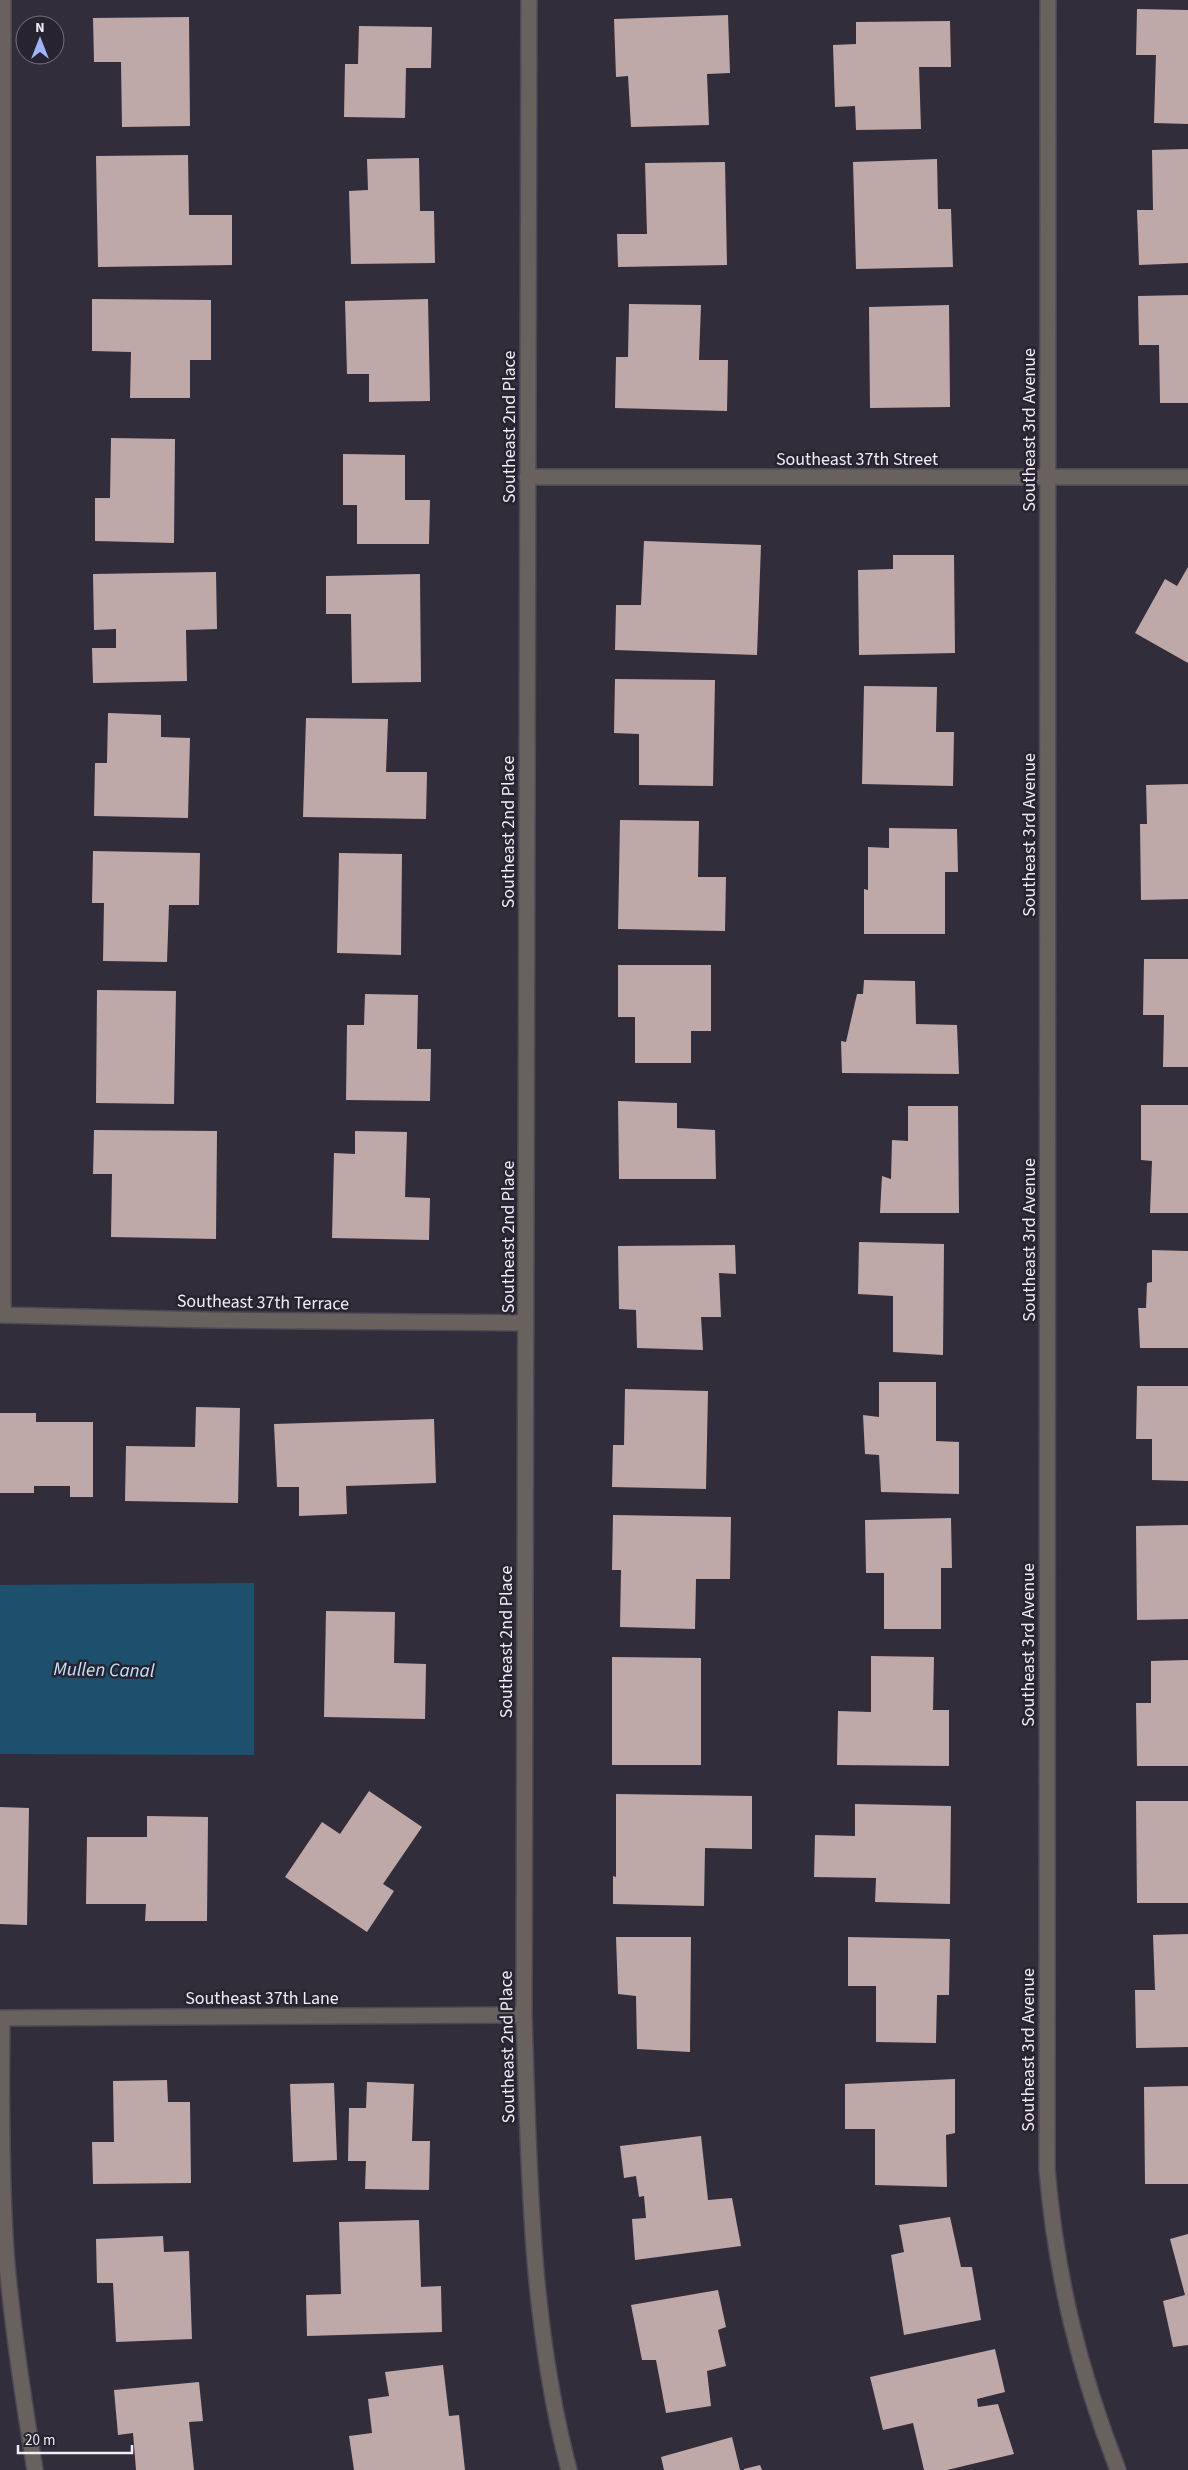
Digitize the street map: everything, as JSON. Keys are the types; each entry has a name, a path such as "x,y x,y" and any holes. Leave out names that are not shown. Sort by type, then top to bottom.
{"street":[{"path":"2,1315 3,0"},
{"name":"Southeast 2nd Place","path":"529,0 524,2015 532,2237 541,2323 569,2470"},
{"name":"Southeast 3rd Avenue","path":"1048,0 1047,2169 1051,2218 1068,2313 1094,2409 1118,2470"},
{"name":"Southeast 37th Street","path":"527,477 1188,477"},
{"name":"Southeast 37th Terrace","path":"2,1315 211,1320 526,1323"},
{"name":"Southeast 37th Lane","path":"1,2018 524,2015"},
{"path":"1,2018 1,2113 6,2253 22,2394 35,2470"}],"water":[{"name":"Mullen Canal","path":"254,1583 254,1755 0,1754 0,1585"}],"building":[{"path":"1137,9 1188,10 1188,124 1154,123 1156,55 1136,55"},
{"path":"728,15 730,73 707,74 709,125 631,127 628,76 616,77 614,19"},
{"path":"189,17 190,126 122,127 121,62 94,62 93,18"},
{"path":"950,21 951,67 919,67 921,129 856,130 855,106 835,107 833,45 856,44 856,22"},
{"path":"359,26 432,27 431,68 406,68 405,118 344,117 345,64 358,64"},
{"path":"1188,149 1188,263 1139,265 1137,210 1153,210 1152,150"},
{"path":"188,155 189,215 232,215 232,265 98,267 96,156"},
{"path":"419,158 420,211 434,211 435,263 351,264 349,191 368,190 367,159"},
{"path":"937,159 938,209 951,209 953,267 856,269 853,162"},
{"path":"725,162 727,265 618,267 617,234 647,234 645,163"},
{"path":"1188,295 1188,403 1160,403 1159,345 1139,345 1138,296"},
{"path":"92,299 211,300 211,360 190,360 190,398 130,398 131,352 92,351"},
{"path":"428,299 430,401 369,402 369,374 347,374 345,301"},
{"path":"629,304 701,305 699,360 728,360 727,411 615,408 616,357 628,357"},
{"path":"949,305 950,407 870,408 869,307"},
{"path":"111,438 175,439 174,543 95,541 95,498 110,498"},
{"path":"343,454 405,455 405,500 430,500 429,544 357,544 357,505 343,505"},
{"path":"644,541 761,545 757,655 615,650 616,605 641,605"},
{"path":"893,555 954,555 955,653 859,655 858,570 893,569"},
{"path":"1188,567 1188,663 1135,633 1165,579 1177,586"},
{"path":"216,572 217,629 186,630 187,681 93,683 92,648 116,648 116,629 94,630 93,574"},
{"path":"420,574 421,682 352,683 351,614 326,614 326,576"},
{"path":"615,679 715,680 713,786 639,785 639,734 614,733"},
{"path":"864,686 937,687 936,732 954,732 953,786 862,784"},
{"path":"108,713 161,715 161,737 190,738 188,818 94,816 95,763 107,763"},
{"path":"306,718 388,719 386,772 427,772 426,819 303,817"},
{"path":"1188,784 1188,899 1141,900 1140,824 1147,824 1146,785"},
{"path":"620,820 699,821 698,877 726,877 725,931 618,929"},
{"path":"889,828 957,829 958,872 945,872 945,934 864,934 864,889 868,890 868,847 889,848"},
{"path":"93,851 200,853 199,905 169,905 167,962 103,961 104,903 92,903"},
{"path":"339,853 402,854 401,955 337,953"},
{"path":"1144,959 1188,959 1188,1067 1163,1067 1164,1015 1143,1015"},
{"path":"618,965 711,965 711,1031 691,1031 691,1063 635,1063 635,1017 618,1017"},
{"path":"864,980 915,981 916,1024 957,1025 959,1074 842,1073 841,1041 846,1042 857,994 863,994"},
{"path":"97,990 176,991 174,1104 96,1103"},
{"path":"365,994 418,995 417,1049 431,1049 430,1101 346,1100 347,1025 364,1025"},
{"path":"618,1101 677,1103 677,1128 715,1130 716,1179 619,1179"},
{"path":"1141,1105 1188,1105 1188,1213 1150,1213 1152,1161 1141,1160"},
{"path":"908,1106 958,1106 959,1213 880,1213 882,1176 891,1179 892,1140 908,1141"},
{"path":"94,1130 217,1131 216,1239 111,1237 112,1174 93,1174"},
{"path":"355,1131 407,1132 405,1197 430,1198 429,1240 332,1238 334,1153 355,1154"},
{"path":"859,1242 944,1244 943,1355 893,1352 893,1296 858,1294"},
{"path":"735,1245 736,1274 719,1273 721,1317 701,1317 703,1350 637,1348 636,1310 619,1309 618,1246"},
{"path":"1152,1250 1188,1251 1188,1348 1140,1348 1138,1308 1146,1308 1147,1283 1152,1282"},
{"path":"879,1382 936,1382 936,1441 959,1442 959,1494 881,1492 879,1455 865,1454 863,1415 879,1417"},
{"path":"1137,1386 1188,1386 1188,1481 1152,1480 1152,1439 1136,1439"},
{"path":"625,1389 708,1391 706,1489 612,1487 613,1445 624,1445"},
{"path":"196,1407 240,1408 238,1503 125,1501 126,1446 195,1447"},
{"path":"0,1413 36,1413 36,1422 93,1422 93,1497 70,1497 70,1486 34,1486 34,1493 0,1493"},
{"path":"434,1419 436,1483 346,1486 347,1514 299,1516 299,1487 277,1487 274,1424"},
{"path":"613,1515 731,1517 730,1579 696,1579 695,1629 620,1627 621,1570 612,1570"},
{"path":"951,1518 952,1568 941,1568 941,1629 884,1629 884,1573 866,1573 865,1520"},
{"path":"1188,1525 1188,1619 1137,1620 1136,1526"},
{"path":"326,1611 395,1612 394,1663 426,1664 425,1719 324,1717"},
{"path":"871,1656 934,1657 933,1710 949,1710 949,1766 837,1765 838,1711 871,1712"},
{"path":"612,1657 701,1658 701,1765 612,1765"},
{"path":"1188,1660 1188,1766 1137,1766 1136,1703 1151,1703 1151,1661"},
{"path":"369,1791 422,1827 383,1884 394,1891 367,1932 285,1877 322,1822 340,1834"},
{"path":"616,1794 752,1796 752,1849 705,1848 704,1906 613,1904 613,1876 616,1877"},
{"path":"1136,1801 1188,1801 1188,1903 1137,1903"},
{"path":"855,1804 951,1806 950,1904 875,1902 876,1878 814,1877 815,1835 855,1836"},
{"path":"0,1807 29,1808 27,1925 0,1924"},
{"path":"147,1816 208,1817 207,1921 145,1921 146,1904 86,1904 87,1837 147,1837"},
{"path":"1188,1934 1188,2047 1136,2048 1135,1990 1155,1990 1153,1935"},
{"path":"616,1937 691,1937 690,2052 637,2049 636,1996 618,1994"},
{"path":"848,1937 950,1939 949,1995 937,1995 936,2043 876,2042 876,1986 848,1986"},
{"path":"955,2079 955,2133 946,2135 947,2187 875,2185 875,2129 845,2129 845,2084"},
{"path":"167,2080 168,2102 190,2102 191,2183 93,2184 92,2142 114,2142 113,2081"},
{"path":"367,2082 414,2084 412,2141 430,2141 429,2190 365,2189 366,2161 348,2161 349,2108 366,2108"},
{"path":"334,2083 337,2160 293,2162 290,2084"},
{"path":"1188,2086 1188,2184 1145,2184 1144,2087"},
{"path":"701,2136 708,2200 732,2198 741,2246 635,2260 632,2219 646,2218 644,2196 639,2197 636,2176 624,2178 620,2146"},
{"path":"950,2217 961,2267 972,2267 981,2320 904,2335 891,2255 904,2252 899,2225"},
{"path":"419,2220 421,2287 441,2286 442,2332 307,2336 306,2295 341,2294 339,2222"},
{"path":"1188,2234 1188,2345 1173,2347 1163,2301 1185,2295 1170,2239"},
{"path":"163,2236 164,2252 189,2251 192,2339 116,2342 113,2283 97,2283 96,2239"},
{"path":"718,2290 726,2327 718,2330 726,2366 707,2371 711,2406 666,2413 656,2360 642,2360 631,2305"},
{"path":"995,2349 1005,2392 977,2399 978,2407 998,2404 1014,2454 947,2470 924,2470 913,2423 883,2430 870,2377"},
{"path":"443,2365 449,2416 459,2415 465,2470 354,2470 349,2436 372,2433 368,2399 389,2396 385,2372"},
{"path":"199,2382 203,2421 189,2422 194,2470 136,2470 133,2433 118,2435 114,2390"},
{"path":"732,2437 740,2470 664,2470 661,2457"},
{"path":"760,2465 762,2470 744,2470 744,2469"}]}
